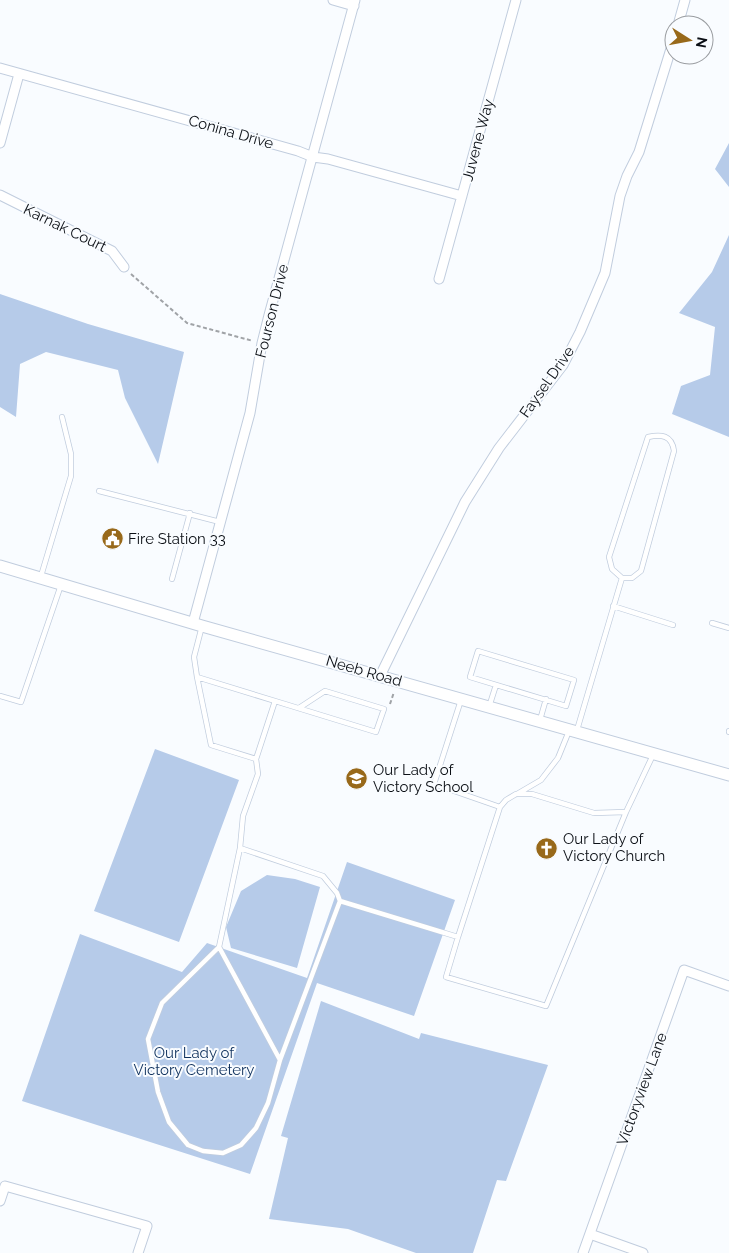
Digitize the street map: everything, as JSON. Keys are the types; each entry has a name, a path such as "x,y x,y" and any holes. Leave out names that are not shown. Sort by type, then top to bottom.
{"street":[{"path":"333,0 354,3"},
{"name":"Juvene Way","path":"440,280 516,0"},
{"path":"681,15 685,0"},
{"name":"Fourson Drive","path":"198,624 220,522 250,413 262,343 354,3"},
{"name":"Faysel Drive","path":"380,676 465,502 499,448 563,365 580,332 605,273 620,196 627,176 639,152 666,65"},
{"name":"Conina Drive","path":"0,68 289,148 313,157 328,159 462,196"},
{"path":"0,143 19,74"},
{"name":"Karnak Court","path":"0,195 112,251 124,267"},
{"name":"Neeb Road","path":"0,566 729,775"},
{"name":"Victoryview Lane","path":"583,1253 684,970 729,986"},
{"path":"0,1200 5,1186 147,1226 138,1253"},
{"path":"590,1234 643,1253"}],"lane":[{"path":"41,578 71,476 71,454 62,417"},
{"path":"656,435 668,438 673,442 674,451 641,571 632,578 622,578 612,569 609,557 648,437 656,435"},
{"path":"99,491 220,522"},
{"path":"172,579 190,513"},
{"path":"622,578 573,731 558,758 541,780 506,800 500,807 446,977 546,1006 626,812 654,753"},
{"path":"0,696 21,702 61,584"},
{"path":"614,606 673,625"},
{"path":"712,623 729,628"},
{"path":"198,624 194,657 211,745 256,759"},
{"path":"478,651 574,680 566,706 496,685 470,677 478,651"},
{"path":"197,677 376,732 384,709 325,692 299,708"},
{"path":"490,707 496,685"},
{"path":"462,699 434,784 500,807"},
{"path":"540,721 546,700"},
{"path":"240,848 323,876 337,893 340,901 280,1060 268,1103 256,1128 241,1145 223,1153 203,1152 188,1145 169,1122 158,1092 148,1039 162,1003 219,948 240,848 244,816 258,774 256,759 275,701"},
{"path":"516,794 532,794 594,813 626,812"},
{"path":"340,901 458,937"},
{"path":"219,948 280,1060"}],"path":[{"path":"124,267 187,323 262,343"},
{"path":"390,704 395,690"}],"green space":[{"path":"729,143 729,187 715,169"},
{"path":"729,235 729,437 672,414 681,386 710,375 715,327 679,313 712,272"},
{"path":"0,294 88,324 184,352 158,464 125,398 118,370 46,352 20,364 16,417 0,407"},
{"path":"155,749 239,780 179,942 94,911"},
{"name":"Our Lady of Victory Cemetery","path":"347,862 455,900 414,1016 317,983 250,1174 22,1101 80,934 182,972 207,943 307,978"},
{"path":"267,875 295,879 320,887 297,968 231,948 226,927 241,891"},
{"path":"321,1001 419,1039 421,1033 548,1065 506,1181 497,1180 473,1253 416,1253 348,1229 269,1219 288,1138 281,1136"}],"place":[{"name":"Fire Station 33","path":"112,539"},
{"name":"Our Lady of Victory School","path":"357,779"},
{"name":"Our Lady of Victory Church","path":"547,848"}]}
